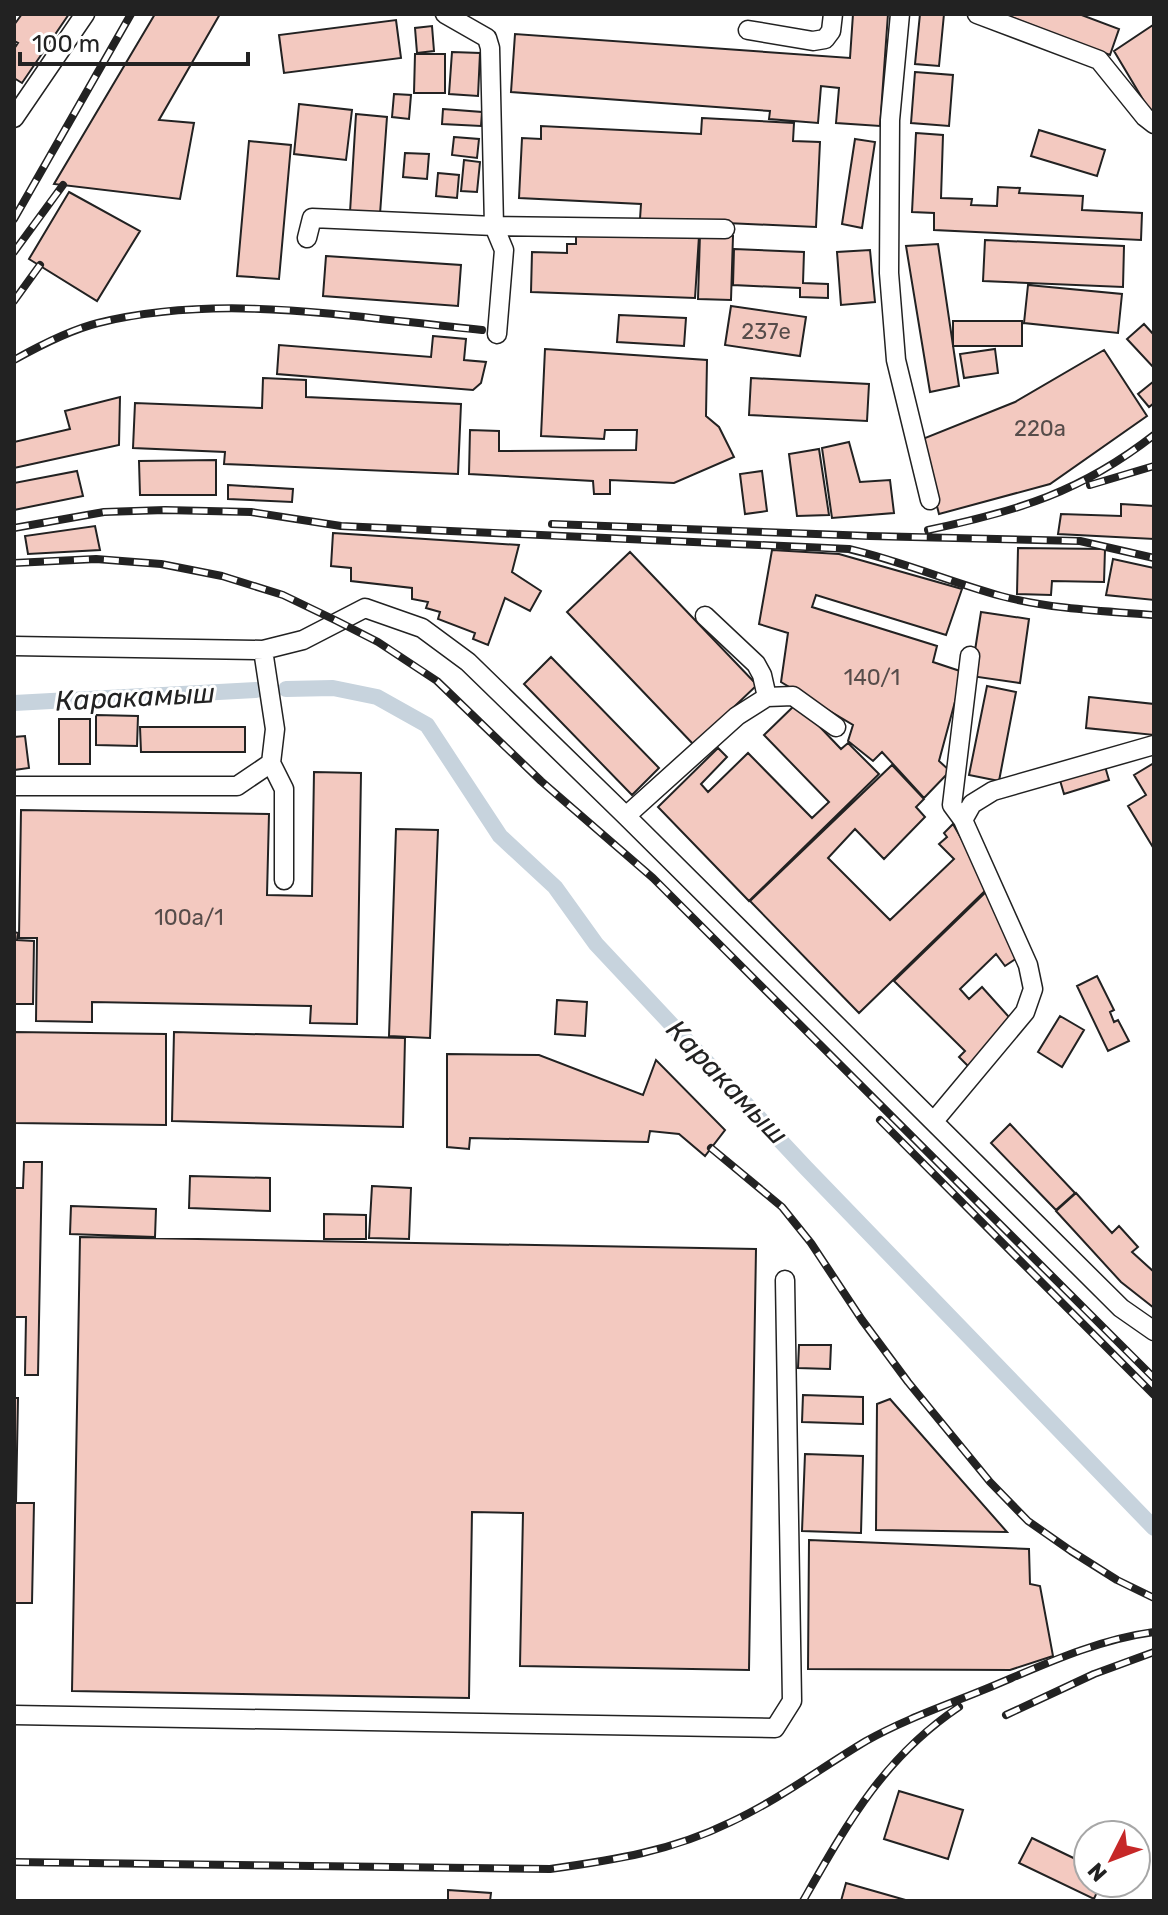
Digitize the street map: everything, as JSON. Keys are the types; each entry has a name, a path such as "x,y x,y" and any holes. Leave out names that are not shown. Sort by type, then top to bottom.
{"street":[{"path":"14,118 85,14"},
{"path":"445,14 487,38 490,48 494,226 504,250 497,334"},
{"path":"748,30 813,41 825,39 831,31 833,14"},
{"path":"900,14 890,120 889,273 896,360 930,500"},
{"path":"977,14 1099,60 1154,124"},
{"path":"307,238 312,218 494,226 725,229"},
{"path":"14,646 263,650 303,640 365,608 422,628 468,662 1121,1308 1154,1331"},
{"path":"705,616 756,664 767,697"},
{"path":"263,650 275,729 271,763 284,789 284,880"},
{"path":"934,1121 1025,1012 1033,989 1028,965 963,820 952,805 970,656"},
{"path":"626,816 737,716 767,697 793,696 836,727"},
{"path":"963,820 972,804 993,791 1154,745"},
{"path":"14,786 237,786 271,763"},
{"path":"14,1715 775,1728 792,1701 785,1280"}],"building":[{"path":"22,14 69,14 22,83 14,78 14,49 18,43 14,41 14,25"},
{"path":"155,14 220,14 159,120 194,123 180,199 54,184"},
{"path":"853,14 888,14 880,126 836,123 839,88 821,86 818,123 769,119 770,111 511,92 515,34 850,58"},
{"path":"920,14 944,14 939,66 915,64"},
{"path":"1003,14 1079,14 1119,29 1110,55"},
{"path":"396,20 401,58 284,73 279,35"},
{"path":"432,26 434,51 417,53 415,28"},
{"path":"1154,26 1154,118 1114,51"},
{"path":"452,52 480,53 478,96 449,94"},
{"path":"415,54 445,54 445,93 414,93"},
{"path":"915,72 953,75 949,126 911,123"},
{"path":"394,94 411,95 409,119 392,117"},
{"path":"299,104 352,110 346,160 294,154"},
{"path":"443,109 482,112 481,126 442,124"},
{"path":"356,114 387,117 380,214 350,212"},
{"path":"702,118 794,123 793,141 820,142 816,227 640,219 641,204 519,198 522,138 541,139 541,126 701,134"},
{"path":"1039,130 1105,150 1097,176 1031,156"},
{"path":"916,133 943,135 941,198 972,199 971,205 997,206 998,187 1020,188 1019,193 1083,196 1082,210 1142,213 1141,240 934,230 934,213 912,212"},
{"path":"454,137 479,139 477,158 452,155"},
{"path":"855,139 875,142 862,228 842,224"},
{"path":"249,141 291,145 279,279 237,276"},
{"path":"405,153 429,154 427,179 403,177"},
{"path":"464,160 480,162 477,192 461,191"},
{"path":"438,173 459,175 457,198 436,196"},
{"path":"69,192 140,231 97,301 29,259"},
{"path":"700,234 733,236 731,300 698,299"},
{"path":"576,235 699,236 695,298 531,292 532,252 567,253 567,244 576,244"},
{"path":"985,240 1124,246 1123,287 983,281"},
{"path":"938,244 959,386 930,392 906,246"},
{"path":"734,249 804,252 803,283 828,284 828,298 800,297 800,288 733,285"},
{"path":"870,250 875,302 841,305 837,252"},
{"path":"326,256 461,265 458,306 323,296"},
{"path":"1028,285 1122,294 1118,333 1024,323"},
{"path":"731,306 806,317 800,356 725,345"},
{"path":"619,315 686,318 684,346 617,342"},
{"path":"953,321 1022,321 1022,346 953,346"},
{"path":"1144,324 1154,335 1154,368 1127,339"},
{"path":"433,336 466,339 464,360 486,362 481,383 473,390 277,374 279,345 431,357"},
{"path":"545,349 707,360 706,416 719,427 734,457 674,483 610,480 610,494 594,494 593,481 469,474 470,430 499,431 499,451 636,450 637,430 605,430 604,439 541,436"},
{"path":"995,349 998,373 964,378 960,354"},
{"path":"1104,350 1147,416 1050,484 939,514 920,440 1015,402"},
{"path":"263,378 306,380 306,397 461,404 458,474 224,464 225,452 133,448 135,403 262,408"},
{"path":"751,378 869,384 867,421 749,415"},
{"path":"1154,381 1154,403 1149,407 1138,394"},
{"path":"120,397 119,445 14,468 14,442 70,429 65,411"},
{"path":"849,442 860,482 890,480 894,513 832,518 822,448"},
{"path":"819,449 829,515 797,516 789,454"},
{"path":"216,460 216,495 140,495 139,461"},
{"path":"77,471 83,496 14,510 14,483"},
{"path":"762,471 767,511 745,514 740,474"},
{"path":"228,485 293,489 292,502 228,499"},
{"path":"1121,504 1154,506 1154,539 1058,534 1061,514 1121,516"},
{"path":"95,526 100,550 28,554 25,536"},
{"path":"333,533 519,545 512,572 541,591 530,611 505,598 488,645 473,639 475,633 438,619 440,612 426,608 428,602 412,599 412,588 351,581 351,568 331,566"},
{"path":"1018,548 1105,549 1104,582 1052,581 1051,595 1017,594"},
{"path":"772,550 839,554 962,589 946,635 816,595 812,607 937,646 933,662 963,672 939,761 950,771 924,798 882,752 873,761 848,741 853,725 781,682 788,633 759,624"},
{"path":"630,552 757,685 694,745 567,612"},
{"path":"1113,559 1154,568 1154,600 1106,595"},
{"path":"981,612 1029,619 1020,683 971,676"},
{"path":"551,657 659,768 632,795 524,684"},
{"path":"987,686 1016,692 999,781 969,775"},
{"path":"1089,697 1154,704 1154,735 1086,728"},
{"path":"797,703 841,749 848,743 879,774 749,901 658,807 718,748 727,757 701,784 708,792 748,753 812,818 829,802 764,735"},
{"path":"96,715 138,716 137,746 96,745"},
{"path":"59,719 90,719 90,764 59,764"},
{"path":"140,727 245,727 245,752 141,752"},
{"path":"25,736 29,768 14,770 14,737"},
{"path":"1104,763 1109,780 1064,794 1059,777"},
{"path":"1154,763 1154,849 1128,806 1146,795 1134,775"},
{"path":"892,765 924,799 916,807 925,817 884,859 855,829 828,858 890,920 954,859 939,844 947,837 944,833 953,824 989,887 859,1013 750,901"},
{"path":"314,772 361,773 357,1024 310,1023 311,1006 92,1002 92,1022 36,1021 37,938 19,938 21,810 269,814 267,895 312,896"},
{"path":"396,829 438,830 430,1038 389,1036"},
{"path":"990,888 1017,958 1005,966 996,954 960,989 969,999 982,987 1012,1024 971,1069 959,1057 965,1051 894,981"},
{"path":"14,932 18,933 17,940 34,941 33,1004 14,1004"},
{"path":"1097,976 1114,1010 1110,1012 1114,1022 1118,1020 1129,1041 1108,1051 1077,986"},
{"path":"557,1000 587,1002 585,1036 555,1034"},
{"path":"1060,1016 1084,1030 1062,1067 1038,1052"},
{"path":"14,1032 166,1034 166,1125 14,1123"},
{"path":"174,1032 405,1038 403,1127 172,1121"},
{"path":"447,1054 539,1055 643,1095 656,1060 725,1130 705,1156 679,1134 650,1131 648,1142 470,1138 469,1149 447,1147"},
{"path":"1010,1124 1075,1193 1056,1210 991,1143"},
{"path":"24,1162 42,1162 38,1375 25,1375 26,1317 14,1317 14,1188 23,1188"},
{"path":"190,1176 270,1178 270,1211 189,1208"},
{"path":"372,1186 411,1188 409,1239 369,1238"},
{"path":"1076,1193 1112,1233 1119,1226 1138,1247 1132,1252 1154,1272 1154,1308 1121,1282 1056,1211"},
{"path":"71,1206 156,1209 155,1237 70,1234"},
{"path":"324,1214 366,1215 366,1239 324,1239"},
{"path":"80,1237 756,1249 749,1670 520,1666 523,1513 472,1512 469,1698 72,1691"},
{"path":"799,1345 831,1345 830,1369 798,1368"},
{"path":"803,1395 863,1397 863,1424 802,1422"},
{"path":"14,1398 18,1398 16,1503 34,1503 32,1603 14,1603"},
{"path":"890,1399 1007,1532 876,1530 877,1404"},
{"path":"805,1454 863,1456 861,1533 802,1531"},
{"path":"809,1540 1029,1549 1030,1584 1040,1586 1053,1656 1010,1670 808,1669"},
{"path":"899,1791 963,1810 948,1859 884,1839"},
{"path":"1032,1838 1072,1857 1072,1888 1019,1863"},
{"path":"846,1883 909,1901 841,1901"},
{"path":"448,1890 491,1893 490,1901 448,1901"}],"waterway":[{"name":"Каракамыш","path":"286,689 333,688 377,697 427,725 500,836 555,887 596,944 806,1168 1154,1528"},
{"name":"Каракамыш","path":"14,703 256,690"}],"railway":[{"path":"14,219 131,14"},
{"path":"14,252 63,185"},
{"path":"14,301 40,265"},
{"path":"14,360 66,334 98,323 193,309 290,310 482,330"},
{"path":"928,530 1020,507 1047,497 1101,471 1154,435"},
{"path":"1090,485 1154,466"},
{"path":"14,528 104,512 251,512 341,526 849,549 1020,600 1077,609 1154,615"},
{"path":"552,524 1080,541 1154,558"},
{"path":"14,563 96,559 161,564 222,576 283,595 337,621 378,642 437,681 541,781 653,878 1154,1378"},
{"path":"880,1120 1154,1395"},
{"path":"711,1148 782,1207 811,1243 908,1382 990,1482 1028,1521 1117,1580 1154,1598"},
{"path":"14,1862 550,1869 620,1858 687,1840 731,1822 783,1794 866,1741 911,1719 1070,1654 1154,1632"},
{"path":"1006,1715 1094,1674 1154,1652"},
{"path":"803,1901 835,1845 888,1770 932,1727 959,1707"}]}
